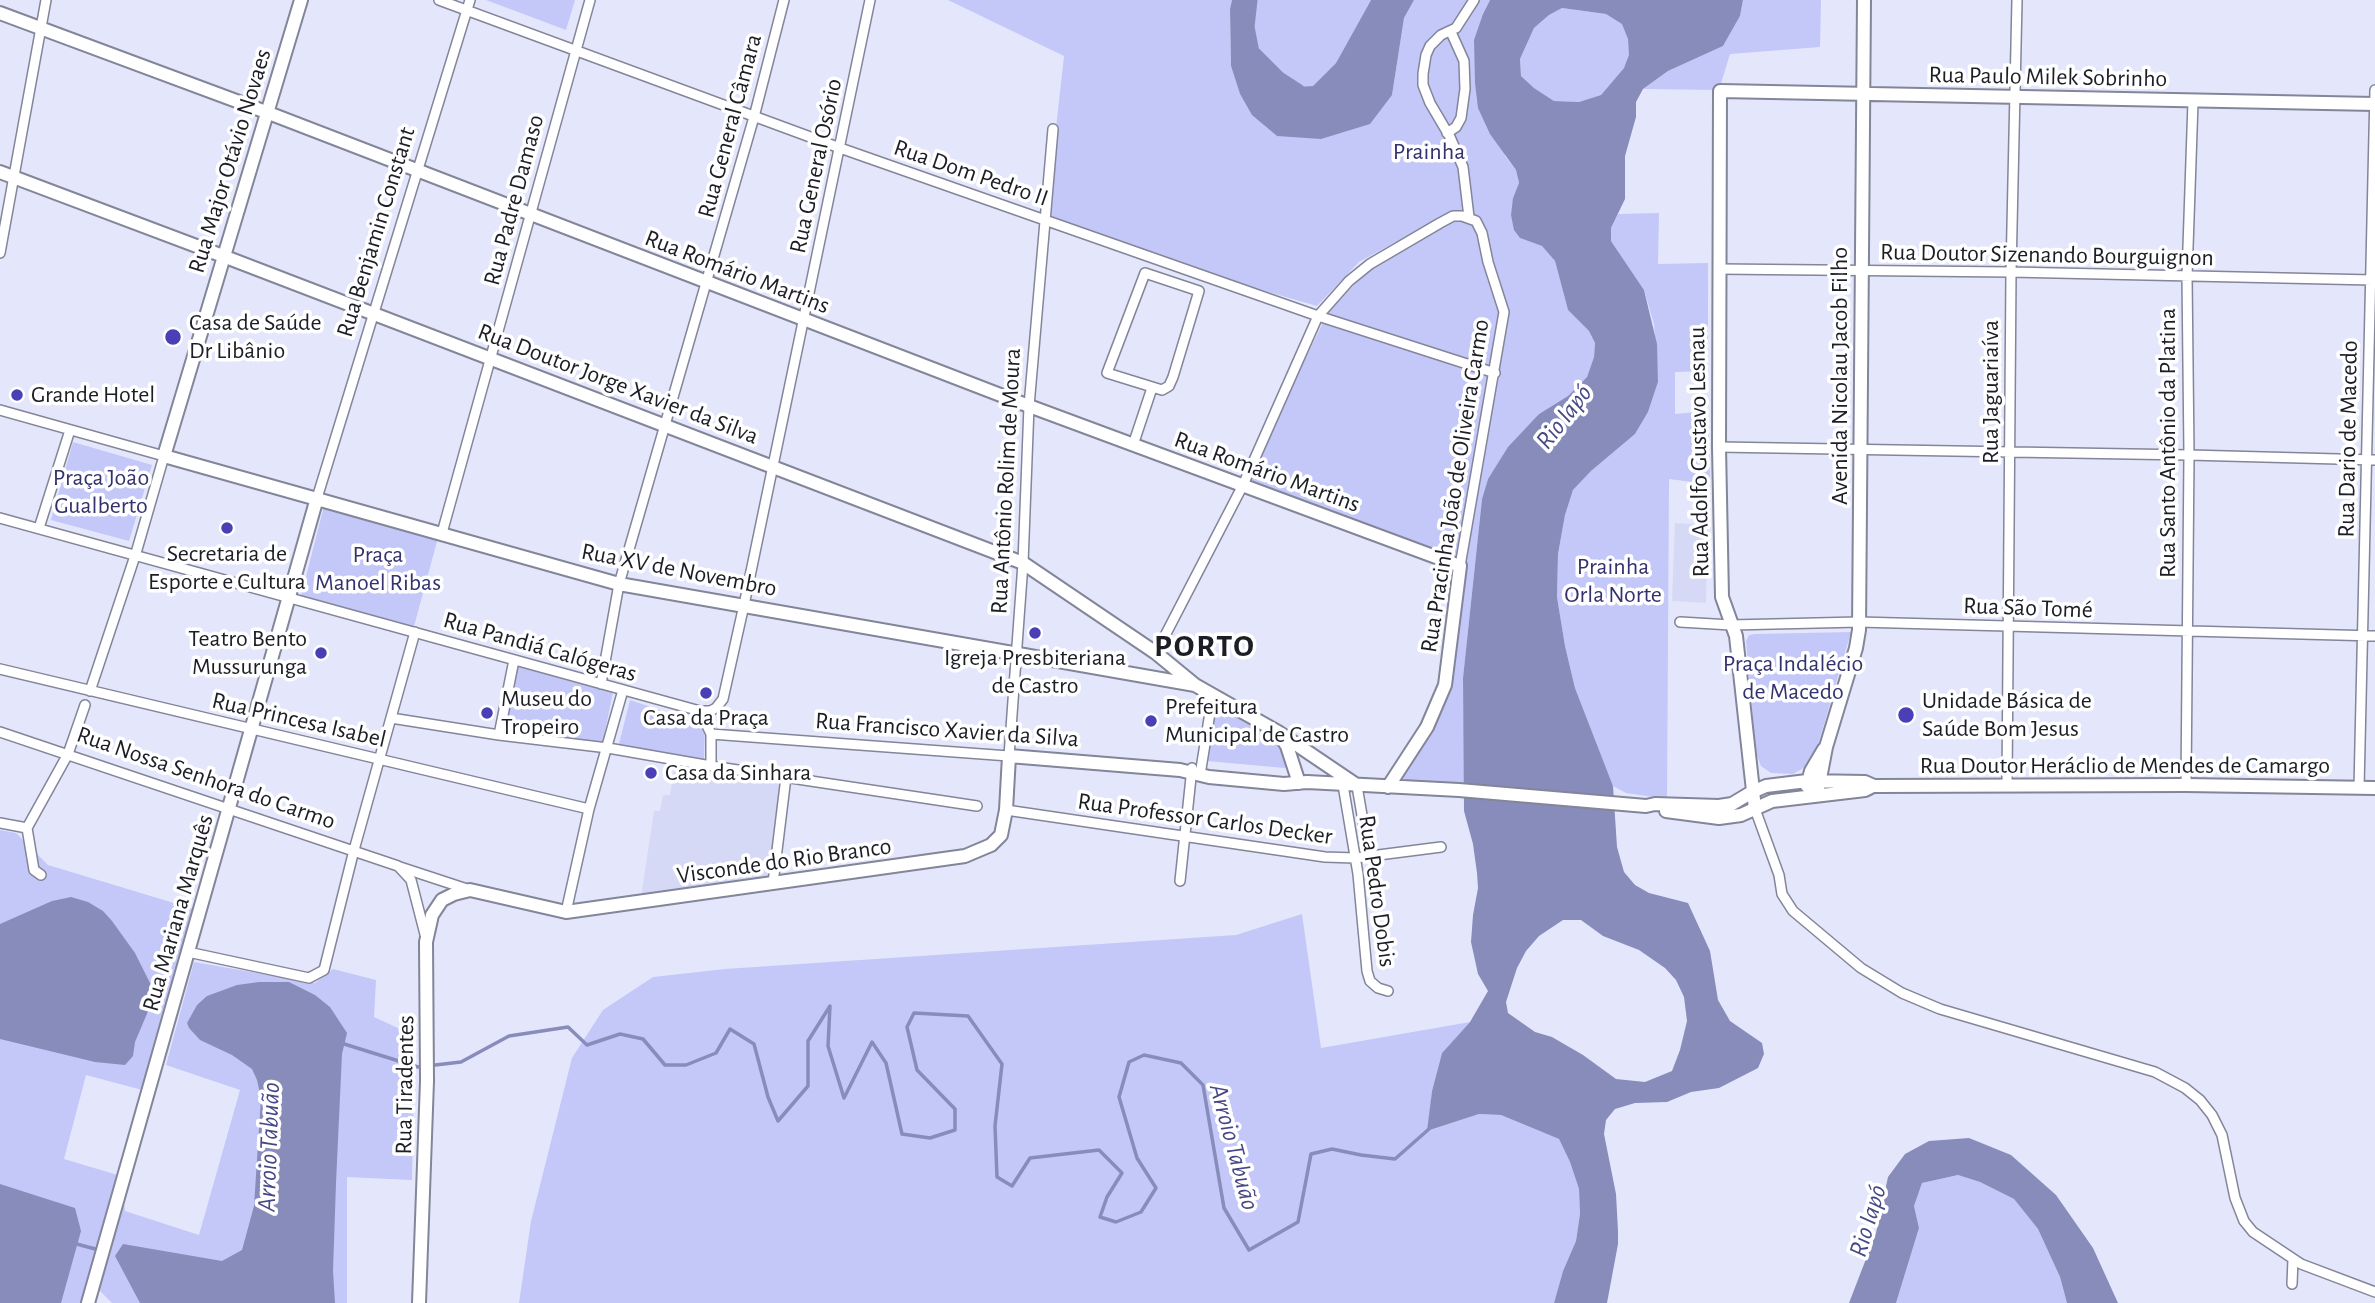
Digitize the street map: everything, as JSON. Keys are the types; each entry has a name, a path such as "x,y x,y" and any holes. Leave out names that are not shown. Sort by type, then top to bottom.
{"street":[{"path":"0,253 46,0"},
{"name":"Rua Major Otávio Novaes","path":"164,456 300,0"},
{"name":"Rua Dom Pedro II","path":"439,0 840,148 1318,316 1494,373"},
{"name":"Rua Benjamin Constant","path":"287,597 470,0"},
{"name":"Rua Padre Damaso","path":"442,533 590,0"},
{"name":"Rua General Câmara","path":"601,684 619,583 754,117 784,0"},
{"name":"Rua General Osório","path":"701,711 710,711 723,699 870,0"},
{"path":"1156,678 1156,653 1243,485 1318,316 1361,270 1453,216 1469,217 1463,167 1426,94 1423,75 1430,46 1461,22 1474,0"},
{"name":"Avenida Nicolau Jacob Filho","path":"1813,788 1818,756 1826,747 1856,648 1859,622 1864,0"},
{"name":"Rua Jaguariaíva","path":"2007,785 2011,272 2017,0"},
{"name":"Rua Romário Martins","path":"0,13 266,112 1029,406 1460,566"},
{"path":"1447,133 1461,118 1465,89 1464,61 1451,32"},
{"name":"Rua Dario de Macedo","path":"2359,788 2371,460 2375,90"},
{"name":"Rua Paulo Milek Sobrinho","path":"1720,91 2375,104"},
{"name":"Rua Adolfo Gustavo Lesnau","path":"1720,91 1719,447 1722,597 1736,636 1755,809"},
{"name":"Rua Santo Antônio da Platina","path":"2186,785 2189,455 2187,276 2193,102"},
{"name":"Rua Antônio Rolim de Moura","path":"1001,835 1006,810 1023,563 1029,406 1053,130"},
{"name":"Rua Doutor Jorge Xavier da Silva","path":"0,172 1023,563 1156,653 1172,674"},
{"name":"Rua Pracinha João de Oliveira Carmo","path":"1388,787 1427,727 1445,685 1460,566 1504,312 1482,233 1476,221 1469,217"},
{"name":"Rua Doutor Sizenando Bourguignon","path":"1719,269 2373,280"},
{"path":"1145,273 1199,291 1169,386 1162,390 1152,388 1107,373 1145,273"},
{"path":"1133,445 1152,388"},
{"path":"0,410 164,456 90,691"},
{"path":"39,528 70,430"},
{"path":"1719,447 2371,460"},
{"name":"Rua XV de Novembro","path":"164,456 619,583 1016,655 1156,678 1172,674 1213,694 1278,732 1357,786"},
{"name":"Rua Pandiá Calógeras","path":"0,518 701,711"},
{"name":"Rua Mariana Marquês","path":"88,1303 230,808 287,597"},
{"name":"Rua São Tomé","path":"1680,622 1731,625 1859,622 2375,636"},
{"path":"188,952 309,978 324,970 354,850 415,632"},
{"path":"499,735 514,660"},
{"name":"Rua Princesa Isabel","path":"0,669 589,809"},
{"path":"566,912 589,809 623,690"},
{"path":"1180,881 1183,835 1193,771 1213,694"},
{"path":"41,875 34,870 27,828 68,754 85,705"},
{"path":"701,711 711,734 711,766"},
{"path":"391,718 608,748 977,806"},
{"name":"Rua Nossa Senhora do Carmo","path":"0,732 470,890 566,912"},
{"path":"1278,732 1304,782 1319,776 1322,762"},
{"name":"Rua Francisco Xavier da Silva","path":"711,734 1343,785 1459,790 1622,805"},
{"path":"773,883 786,777"},
{"name":"Rua Doutor Heráclio de Mendes de Camargo","path":"1646,806 1719,806 1732,804 1766,786 1813,788 1865,782 1874,786 2186,785 2375,788"},
{"name":"Rua Pedro Dobis","path":"1343,785 1359,881 1367,971 1370,981 1378,988 1388,991"},
{"name":"Rua Pedro Dobis","path":"1357,786 1369,856"},
{"name":"Rua Doutor Heráclio de Mendes de Camargo","path":"1622,805 1646,806 1719,818 1741,815 1772,801 1813,788"},
{"path":"1755,809 1779,874 1783,894 1793,911 1861,968 1902,992 1940,1009 2155,1072 2186,1088 2213,1115 2222,1135 2235,1198 2244,1221 2253,1232 2293,1259 2336,1279 2375,1292"},
{"name":"Rua Professor Carlos Decker","path":"1006,810 1325,857 1354,858 1441,847"},
{"path":"0,823 27,828"},
{"name":"Visconde do Rio Branco","path":"566,912 965,856 991,845 1001,835"},
{"path":"398,866 411,880 418,900 426,942"},
{"name":"Rua Tiradentes","path":"419,1303 428,1051 426,942 432,915 442,900 470,890"},
{"path":"2292,1284 2293,1259"}],"shaded area":[{"path":"1675,523 1708,525 1706,603 1672,601"},
{"path":"675,764 780,779 770,877 641,897 654,811 660,811 663,795 670,795"}],"green space":[{"path":"486,0 575,0 566,30"},
{"path":"948,0 1232,0 1231,66 1240,94 1252,114 1277,136 1392,95 1404,18 1414,0 1490,0 1483,14 1505,156 1516,170 1519,184 1513,198 1520,238 1542,246 1555,261 1568,310 1589,331 1595,343 1594,357 1587,377 1568,396 1539,414 1488,479 1482,499 1463,678 1465,788 1397,784 1438,713 1506,313 1471,216 1450,212 1359,262 1317,306 1045,227 1064,56"},
{"path":"1248,0 1371,0 1336,63 1313,86 1295,87 1277,80 1250,53 1245,27"},
{"path":"1743,0 1821,0 1820,47 1730,54 1719,90 1643,89 1668,71 1723,46 1740,16"},
{"path":"1562,8 1606,14 1623,24 1628,39 1630,55 1624,68 1601,95 1579,102 1554,101 1521,76 1520,59 1534,28"},
{"name":"Prainha Orla Norte","path":"1659,213 1658,264 1708,263 1708,371 1675,372 1675,414 1708,411 1710,480 1708,484 1669,479 1667,799 1626,793 1613,786 1575,688 1557,597 1558,554 1573,490 1635,434 1648,412 1658,382 1654,324 1644,290 1611,241 1611,228 1618,214"},
{"name":"Prainha","path":"1467,221 1474,225 1480,236 1487,279 1498,311 1498,324 1458,561 1246,483 1327,314 1364,274 1452,222"},
{"name":"Praça João Gualberto","path":"73,442 152,465 129,541 51,520"},
{"name":"Praça Manoel Ribas","path":"324,506 439,534 413,630 301,596"},
{"name":"Praça Indalécio de Macedo","path":"1851,632 1815,755 1805,767 1793,774 1771,773 1761,766 1756,753 1746,641 1749,635"},
{"path":"516,666 613,692 602,746 502,732"},
{"path":"1215,699 1283,743 1287,755 1285,768 1207,761"},
{"path":"630,700 705,725 704,760 618,748"},
{"path":"0,830 16,833 48,865 197,910 146,1091 86,1075 64,1159 121,1176 125,1211 199,1235 240,1090 166,1065 194,962 315,983 333,969 376,980 374,1017 415,1036 412,1180 347,1177 347,1303 112,1303 91,1282 84,1303 0,1303"},
{"path":"1302,914 1321,1048 1470,1022 1442,1053 1432,1091 1428,1131 1479,1114 1501,1115 1559,1139 1579,1189 1580,1214 1576,1241 1563,1271 1554,1303 519,1303 531,1221 572,1058 603,1010 653,977 725,969 1236,935"},
{"path":"1958,1175 1980,1182 2014,1199 2038,1229 2060,1277 2067,1303 1896,1303 1919,1228 1914,1206 1922,1183"}],"water":[{"path":"1232,0 1248,0 1245,27 1250,53 1277,80 1295,87 1313,86 1336,63 1371,0 1414,0 1404,18 1392,95 1370,124 1321,139 1277,136 1252,115 1240,94 1231,66"},
{"path":"1490,0 1743,0 1740,16 1723,46 1668,71 1643,89 1636,102 1636,117 1625,156 1625,199 1611,228 1611,241 1644,290 1657,344 1658,382 1648,412 1635,434 1573,490 1558,554 1557,597 1575,688 1613,786 1617,847 1624,872 1635,885 1649,893 1688,903 1710,951 1718,1000 1730,1021 1762,1043 1764,1054 1758,1068 1719,1088 1691,1092 1667,1102 1635,1103 1615,1109 1606,1120 1604,1134 1616,1194 1618,1231 1607,1303 1554,1303 1563,1271 1576,1241 1580,1214 1579,1189 1559,1139 1501,1115 1479,1114 1427,1131 1432,1091 1442,1053 1470,1022 1488,991 1478,974 1471,942 1478,888 1473,844 1464,811 1463,678 1482,499 1488,479 1508,447 1539,414 1568,396 1587,377 1594,357 1595,343 1589,331 1568,310 1555,261 1542,246 1520,238 1514,230 1511,215 1513,198 1519,183 1516,170 1490,134 1478,108 1474,40","holes":["1562,8 1606,14 1622,24 1628,39 1629,55 1624,68 1601,95 1579,102 1554,101 1521,76 1520,59 1534,28","1563,920 1581,920 1603,936 1639,950 1665,968 1676,980 1684,997 1687,1021 1672,1071 1645,1082 1616,1079 1583,1055 1552,1037 1535,1032 1508,1013 1506,1002 1517,968 1526,951 1539,936"]},
{"path":"71,897 88,902 103,911 135,953 150,983 152,997 149,1009 135,1042 133,1056 125,1065 95,1062 0,1039 0,924 52,901"},
{"path":"289,982 315,995 330,1007 347,1033 342,1054 336,1183 333,1271 335,1303 140,1303 115,1256 123,1244 222,1261 242,1250 254,1206 261,1098 257,1080 252,1069 232,1055 200,1040 187,1023 197,1005 207,996 237,985"},
{"path":"1969,1138 2011,1155 2056,1195 2093,1248 2118,1303 2067,1303 2060,1277 2038,1229 2014,1199 1980,1182 1958,1175 1922,1183 1914,1206 1919,1228 1896,1303 1849,1303 1876,1233 1888,1177 1905,1154 1929,1141"},
{"path":"0,1184 75,1208 81,1231 61,1303 0,1303"}],"waterway":[{"name":"Rio Iapó","path":"1248,0 1245,27 1250,53 1277,80 1297,93"},
{"name":"Arroio Tabuão","path":"341,1043 418,1067 461,1062 509,1036 568,1027 587,1045 620,1034 643,1039 665,1065 686,1065 716,1053 730,1029 754,1044 768,1097 778,1121 808,1086 808,1041 830,1006 828,1046 844,1098 872,1042 886,1063 902,1134 930,1138 955,1130 955,1109 917,1070 907,1027 914,1013 968,1016 1002,1064 995,1126 997,1177 1012,1186 1030,1158 1099,1150 1122,1173 1107,1197 1100,1217 1116,1222 1141,1212 1156,1188 1137,1158 1119,1097 1129,1062 1144,1055 1181,1063 1203,1085 1224,1208 1249,1250 1298,1222 1311,1154 1332,1149 1395,1159 1429,1129"},
{"name":"Arroio Tabuão","path":"73,1243 99,1250"}],"place":[{"name":"Casa de Saúde Dr Libânio","path":"173,337"},
{"name":"Grande Hotel","path":"17,395"},
{"name":"Secretaria de Esporte e Cultura","path":"227,528"},
{"name":"Igreja Presbiteriana de Castro","path":"1035,633"},
{"name":"Teatro Bento Mussurunga","path":"321,653"},
{"name":"Casa da Praça","path":"706,693"},
{"name":"Museu do Tropeiro","path":"487,713"},
{"name":"Unidade Básica de Saúde Bom Jesus","path":"1906,715"},
{"name":"Prefeitura Municipal de Castro","path":"1151,721"},
{"name":"Casa da Sinhara","path":"651,773"}],"district":[{"name":"PORTO","path":"1205,646"}]}
